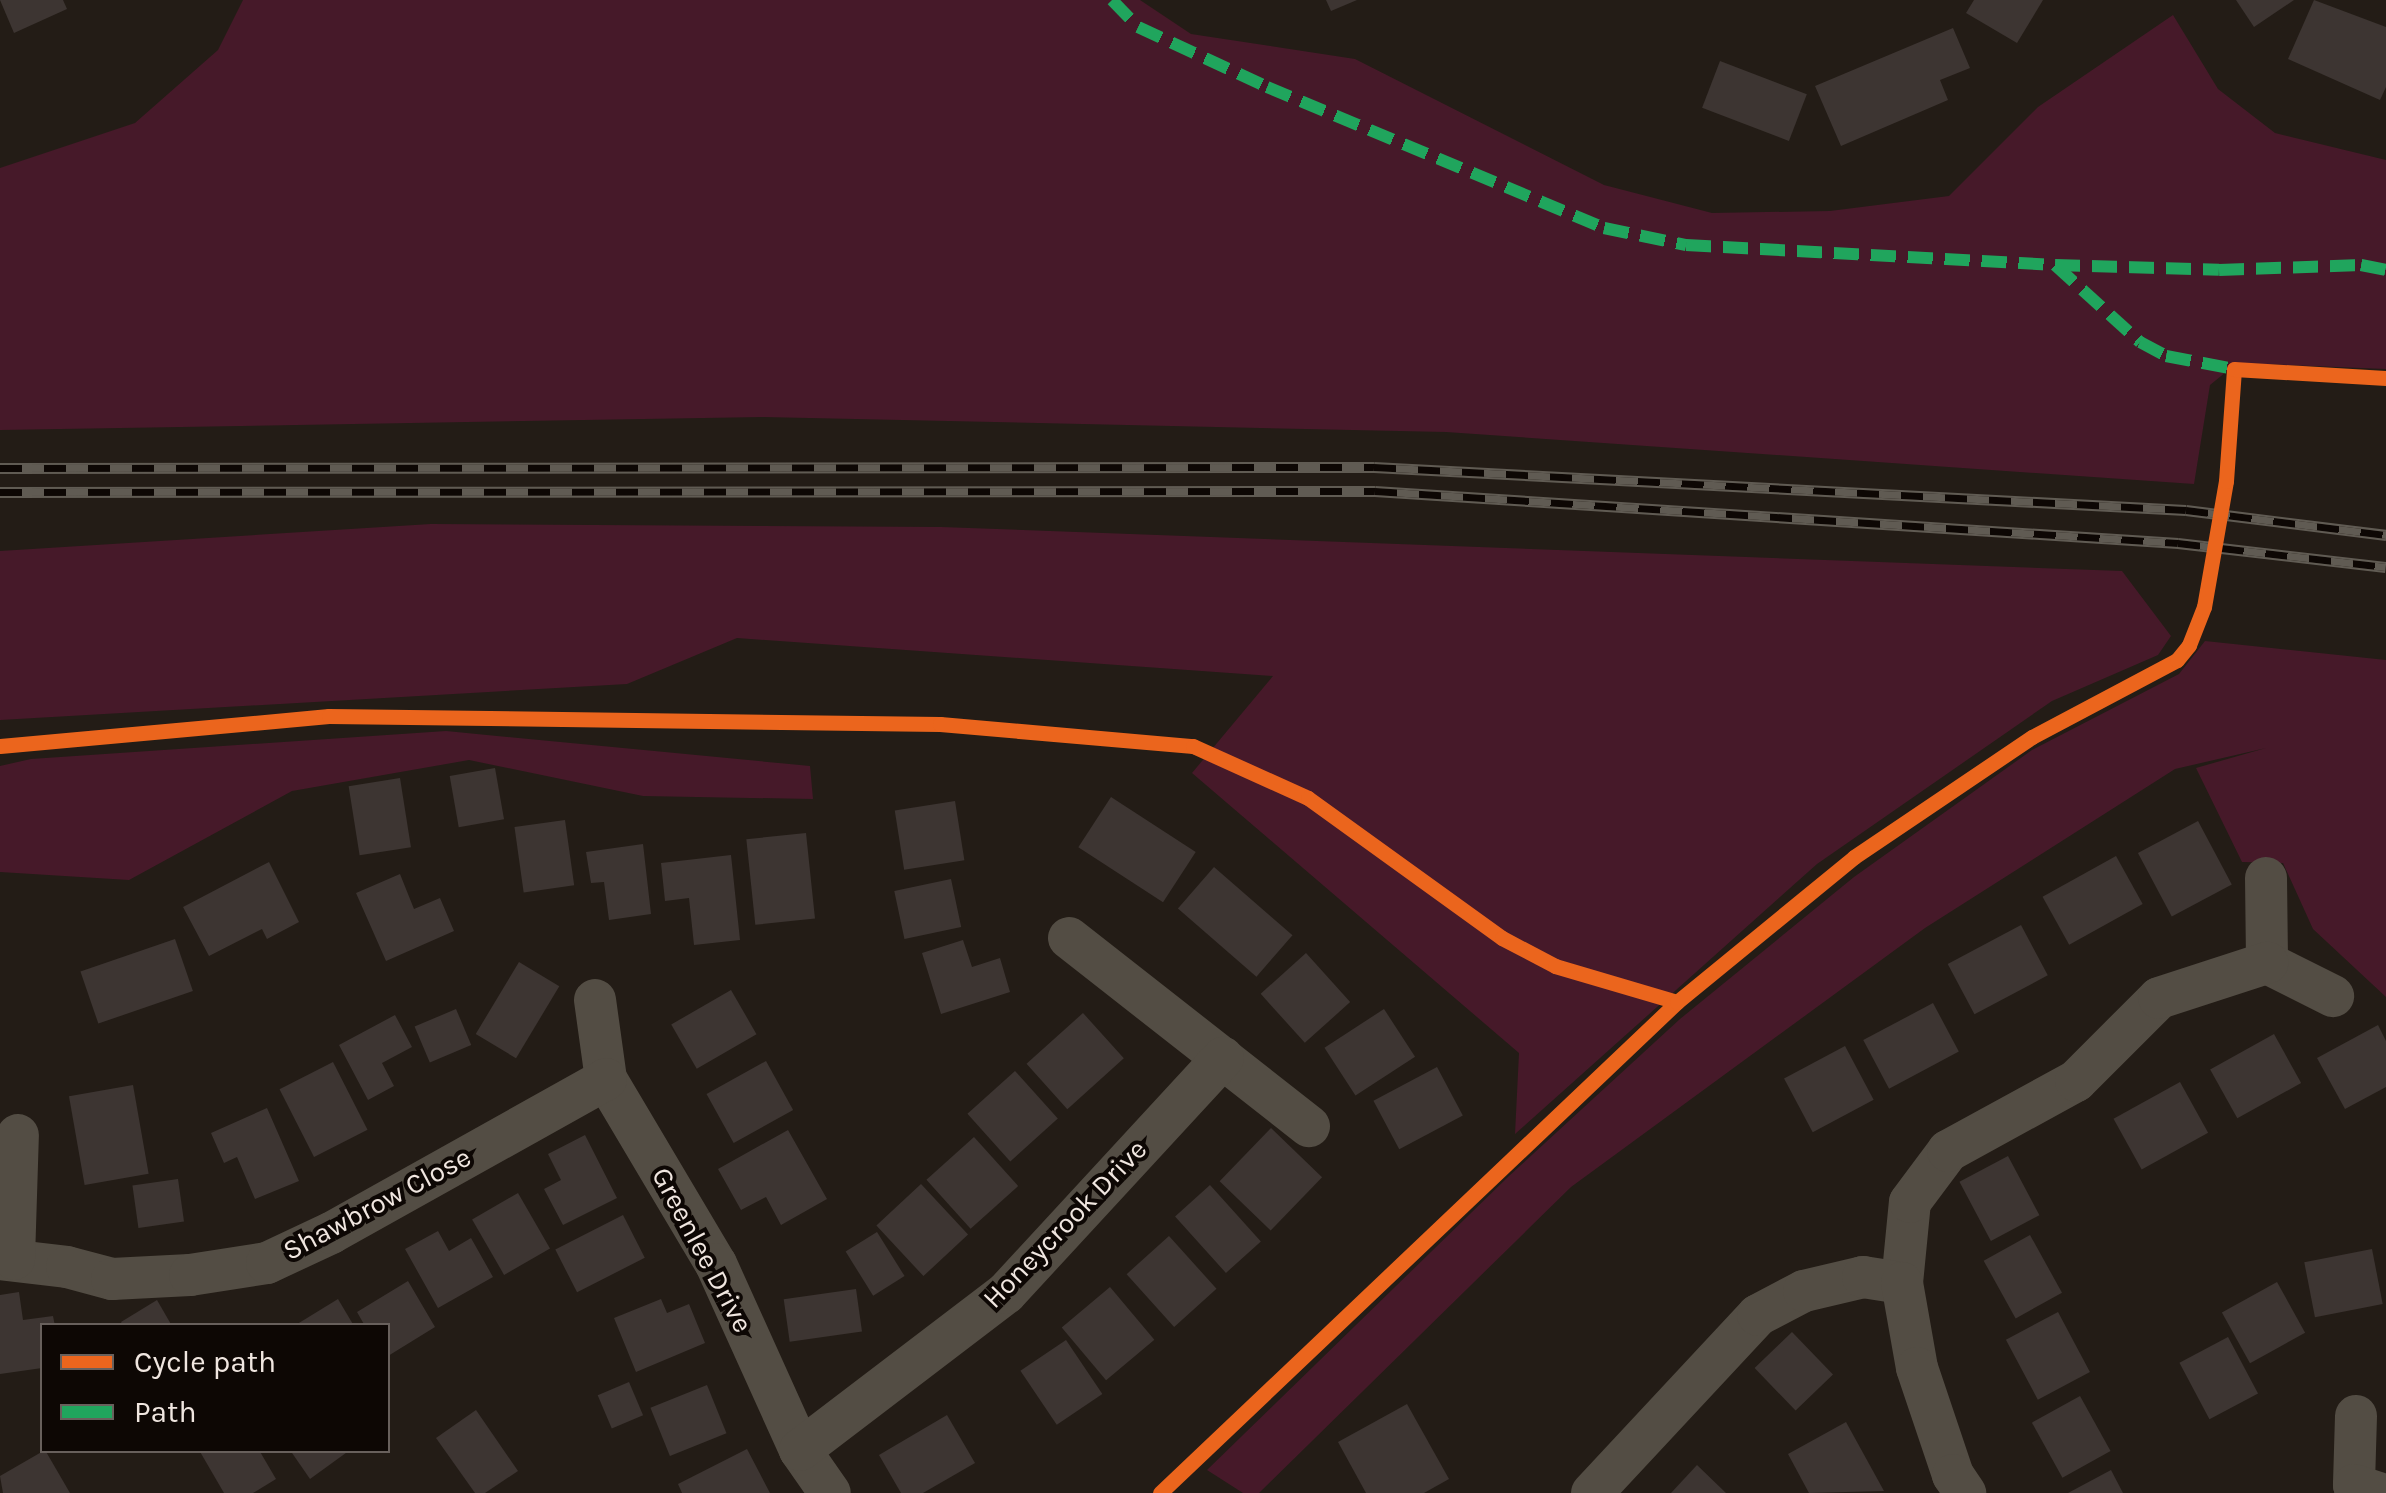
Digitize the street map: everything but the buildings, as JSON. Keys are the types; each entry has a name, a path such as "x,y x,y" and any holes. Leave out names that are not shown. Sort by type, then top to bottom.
{"street":[{"path":"2266,878 2267,962"},
{"path":"1069,938 1309,1126"},
{"path":"1966,1493 1954,1475 1917,1368 1902,1283 1910,1202 1948,1151 2076,1081 2159,998 2267,962 2333,996"},
{"name":"Greenlee Drive","path":"595,1000 606,1079 716,1264 800,1450 830,1493"},
{"name":"Honeycrook Drive","path":"800,1450 1006,1292 1222,1058"},
{"name":"Shawbrow Close","path":"18,1135 7,1259 112,1279 190,1275 267,1264 331,1233 606,1079"},
{"path":"1592,1493 1758,1315 1804,1290 1849,1280 1864,1277 1902,1283"},
{"path":"2355,1490 2356,1416"}],"shaded area":[{"path":"243,0 1140,0 1191,34 1355,59 1604,185 1712,213 1830,211 1949,196 2038,107 2173,15 2218,89 2275,133 2386,160 2386,369 2237,363 2210,385 2194,484 1446,432 763,417 0,430 0,168 135,123 218,50"},
{"path":"431,524 941,527 2122,571 2171,636 2158,655 2052,701 1817,864 1515,1134 1519,1053 1192,773 1273,676 737,638 627,684 0,720 0,551"},
{"path":"2205,641 2386,660 2386,997 2313,929 2283,863 2242,862 2196,768 2266,748 2175,769 1925,928 1571,1187 1259,1493 1243,1493 1207,1470 1509,1176 1680,1019 1854,877 2032,750 2179,674"},
{"path":"446,731 810,766 813,799 643,796 469,760 292,791 129,880 0,872 0,766 31,759"}],"railway":[{"path":"0,468 1374,467 2186,510 2386,535"},
{"path":"0,492 1375,491 2178,543 2386,567"}],"marked path":[{"path":"1112,0 1138,27 1267,87 1604,228 1686,245 2055,265 2219,270 2361,265 2386,270"},
{"path":"2055,265 2140,342 2166,356 2234,369"}],"cycle path":[{"path":"1160,1493 1677,1002 1854,857 2032,737 2177,660 2189,645 2204,607 2226,481 2234,369 2386,378"},
{"path":"0,746 329,716 940,724 1193,746 1308,798 1502,938 1555,966 1677,1002"}]}
